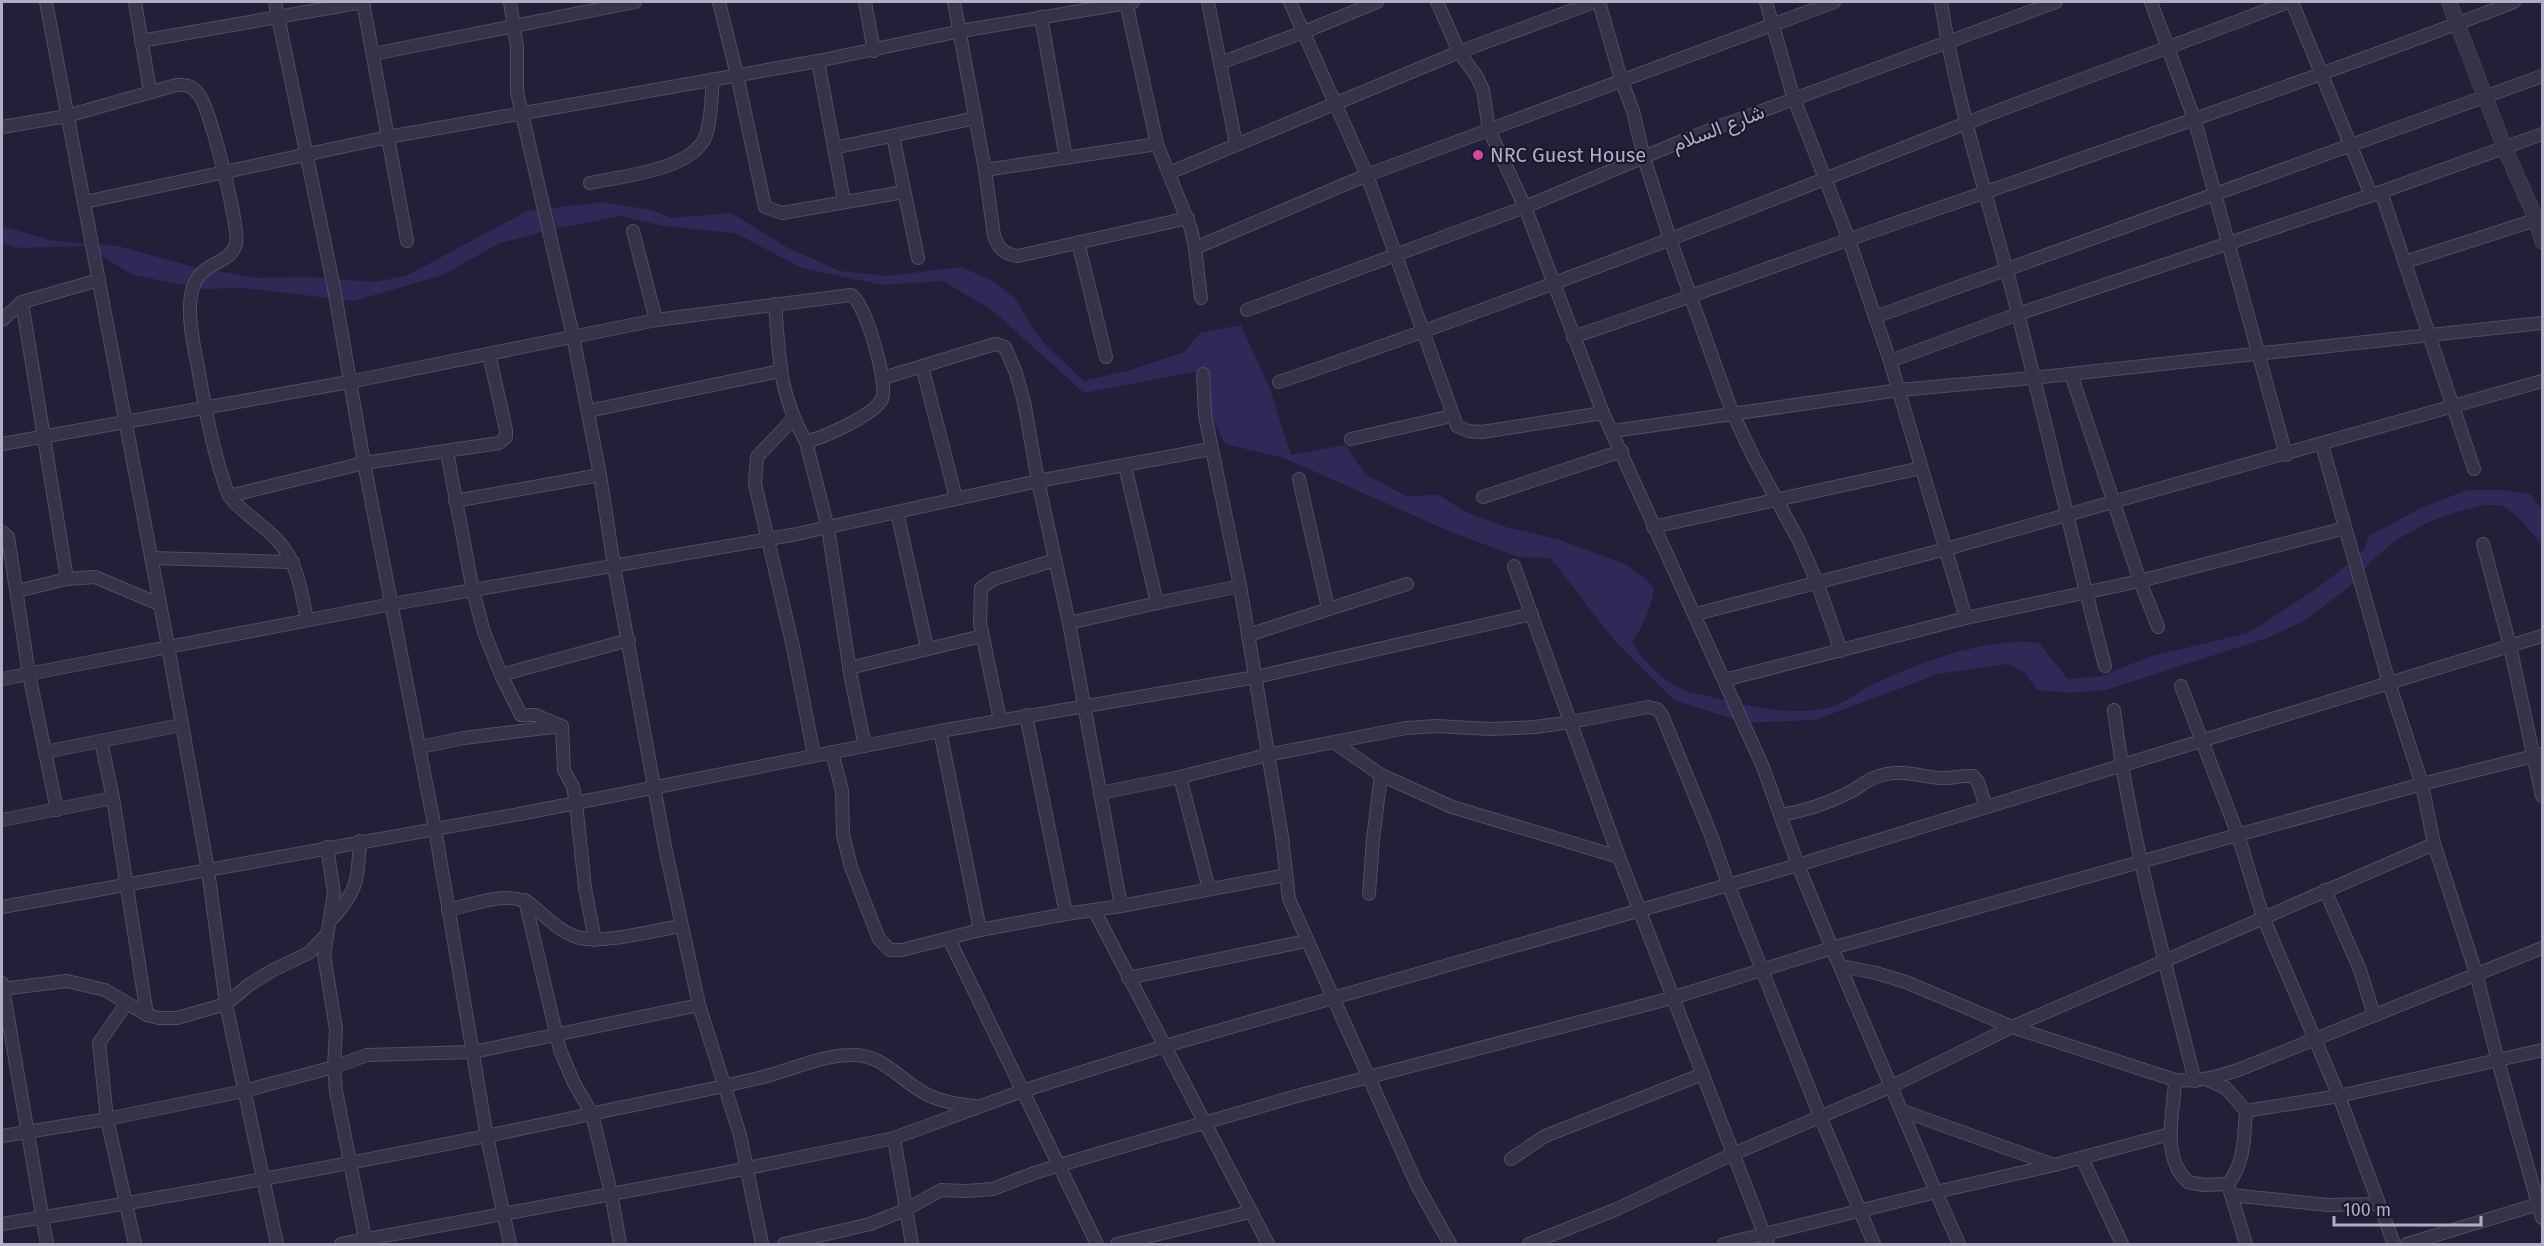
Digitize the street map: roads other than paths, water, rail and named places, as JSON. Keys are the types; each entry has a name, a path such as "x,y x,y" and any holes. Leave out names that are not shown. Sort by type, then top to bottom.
{"street":[{"path":"46,2 168,646 208,870 226,1004 277,1245"},
{"path":"135,2 150,91"},
{"path":"275,2 334,288 364,463 435,830 487,1137 510,1245"},
{"path":"141,41 363,2 407,241"},
{"path":"510,2 517,47 516,82 521,113 573,336 588,411 614,566 681,926 699,1005 726,1086 747,1168 762,1245"},
{"path":"373,54 514,27 595,5 635,2"},
{"path":"719,2 765,207 782,213 904,192"},
{"path":"865,2 874,51"},
{"path":"954,2 985,170 994,236 998,246 1004,252 1018,256 1188,218"},
{"path":"85,202 388,137 874,51 961,31 1128,2 1157,144 1188,218 1196,248 1201,298"},
{"path":"1208,2 1236,144"},
{"path":"1290,2 1367,175 1397,254 1452,416 1462,429 1482,432 1603,412"},
{"path":"1220,63 1377,2"},
{"path":"1437,2 1459,52 1483,90 1490,130 1525,207 1603,412 1763,767 1798,865 1832,948 1959,1245"},
{"path":"1168,173 1337,105 1459,52 1594,2"},
{"path":"1599,2 1670,239 1732,412 1817,582 1841,651"},
{"path":"1766,2 1794,99 1849,240 1890,361 1966,618"},
{"path":"1196,248 1367,175 1834,2"},
{"path":"1941,2 1947,42 1966,123 2018,314 2105,666"},
{"name":"شارع السلام","path":"1246,310 1525,207 1694,136 2056,2"},
{"path":"2151,2 2195,121 2286,455"},
{"path":"1280,382 1554,284 1966,123 2290,2 2322,73 2351,147 2376,194 2404,262 2474,469"},
{"path":"2449,2 2505,149 2539,219 2542,241"},
{"path":"1574,337 2195,121 2514,2"},
{"path":"1041,17 1066,158"},
{"path":"818,61 844,201"},
{"path":"1875,317 2216,193 2351,147 2542,76"},
{"path":"590,183 670,165 695,151 706,134 713,79"},
{"path":"2,127 67,116 150,91 186,84 204,101 224,171 237,242 231,253 197,277 193,285 190,306 194,348 205,408 229,496 238,508 278,540 293,562 307,620"},
{"path":"834,148 976,118"},
{"path":"1890,361 2018,314 2376,194 2542,134"},
{"path":"893,136 918,258"},
{"path":"985,170 1157,144"},
{"path":"2404,262 2539,219"},
{"path":"633,231 656,321"},
{"path":"1078,242 1106,357"},
{"path":"2,320 22,302 99,280"},
{"path":"2,444 349,382 656,321 775,304 845,296 855,297 866,319 883,378 883,396 876,406 831,434 806,442"},
{"path":"22,302 42,437 67,579"},
{"path":"775,304 780,371 793,419 806,442 828,528 849,668 865,746"},
{"path":"1613,431 1732,412 1899,390 2071,374 2542,323"},
{"path":"883,378 995,344 1005,347 1016,372 1024,402 1054,560 1069,623 1121,906"},
{"path":"229,496 364,463 499,443 506,437 489,354"},
{"path":"922,366 956,498"},
{"path":"588,411 780,371"},
{"path":"1203,374 1205,416 1256,677 1282,837 1289,898 1306,941 1418,1185 1450,1245"},
{"path":"2071,374 2112,501 2158,627"},
{"path":"1696,614 1946,549 2112,501 2322,445 2542,381"},
{"path":"1351,439 1452,416"},
{"path":"793,419 765,446 755,463 755,484 793,647 814,755"},
{"path":"2322,445 2389,683 2422,784 2434,844 2476,973 2498,1061 2541,1203 2542,1218"},
{"path":"2,679 392,604 828,528 1038,481 1211,449"},
{"path":"1483,497 1622,451"},
{"path":"447,452 472,591 484,632 501,675 521,715 535,715 562,726"},
{"path":"1125,466 1157,603"},
{"path":"1653,527 1921,468"},
{"path":"455,501 600,475"},
{"path":"1299,479 1328,608"},
{"path":"897,512 927,648"},
{"path":"1724,680 1966,618 2140,581 2345,528"},
{"path":"2,532 8,537 29,674 57,810"},
{"path":"2483,543 2538,755 2542,796"},
{"path":"151,558 293,562"},
{"path":"1000,720 982,636 979,613 981,588 994,579 1054,560"},
{"path":"1514,566 1619,857 1766,1240"},
{"path":"17,591 67,579 95,577 159,604"},
{"path":"1248,635 1407,584"},
{"path":"1069,623 1240,586"},
{"path":"2,907 126,886 360,841 435,830 1026,715 1256,677 1532,614"},
{"path":"849,668 982,636"},
{"path":"340,1245 366,1242 894,1138 1022,1091 1165,1046 1798,865 2542,636"},
{"path":"501,675 629,640"},
{"path":"2181,686 2238,835 2263,917 2339,1096 2394,1245"},
{"path":"1100,793 1180,777 1267,755 1406,729 1426,727 1490,729 1571,722 1648,707 1660,712 1711,835 1728,884 1820,1116 1874,1245"},
{"path":"2114,710 2121,764 2140,862 2194,1082"},
{"path":"1026,715 1066,914"},
{"path":"45,752 181,725"},
{"path":"420,747 464,738 562,726"},
{"path":"562,726 564,770 573,787 576,803 585,888 595,940"},
{"path":"940,731 980,930"},
{"path":"100,741 112,798 147,1015"},
{"path":"1335,743 1381,775 1452,807 1619,857"},
{"path":"832,752 842,791 846,847 879,939 886,948 896,951 980,930 1286,875"},
{"path":"784,1245 870,1224 905,1210 941,1190 993,1189 1057,1166 1369,1076 1672,998 1832,948 2422,784 2538,755"},
{"path":"1781,815 1802,812 1821,805 1851,792 1858,785 1875,777 1906,772 1942,778 1973,776 1978,782 1986,807"},
{"path":"1370,894 1373,839 1381,775"},
{"path":"1180,777 1209,889"},
{"path":"2,820 112,798"},
{"path":"330,921 350,898 356,884 360,841"},
{"path":"1529,1245 1617,1209 1734,1154 1892,1086 2012,1027 2434,844"},
{"path":"327,847 334,892 330,921 325,936 324,965 336,1029 334,1067 366,1242"},
{"path":"2325,890 2360,970 2374,1014"},
{"path":"448,910 498,899 525,900 569,934 595,940 681,926"},
{"path":"525,900 556,1035 574,1083 592,1114 611,1193 620,1245"},
{"path":"1094,910 1268,1245"},
{"path":"48,1245 26,1132 2,987 67,981 105,990 147,1015 177,1018 226,1004 266,975 309,953 325,936"},
{"path":"949,939 1097,1245"},
{"path":"1128,978 1306,941"},
{"path":"1841,966 1906,982 2012,1027 2175,1080 2194,1082 2208,1080 2542,948"},
{"path":"126,1004 99,1043 108,1119 135,1245"},
{"path":"2,1136 108,1119 244,1091 334,1067 367,1055 473,1052 699,1005"},
{"path":"2246,1111 2339,1096 2542,1050"},
{"path":"2,1224 127,1204 487,1137 726,1086 840,1056 856,1055 888,1066 926,1094 945,1102 981,1106"},
{"path":"1511,1159 1545,1137 1703,1074"},
{"path":"2175,1080 2170,1134 2178,1169 2188,1182 2328,1205 2379,1204"},
{"path":"2208,1080 2226,1088 2246,1111 2241,1166 2229,1190 2246,1245"},
{"path":"1903,1111 2054,1165"},
{"path":"1724,1245 1766,1240 1860,1211 2054,1165 2170,1134"},
{"path":"894,1138 912,1245"},
{"path":"2082,1158 2122,1245"},
{"path":"2408,1245 2541,1203"},
{"path":"1117,1245 1250,1212"}],"place":[{"name":"NRC Guest House","path":"1478,155"}]}
